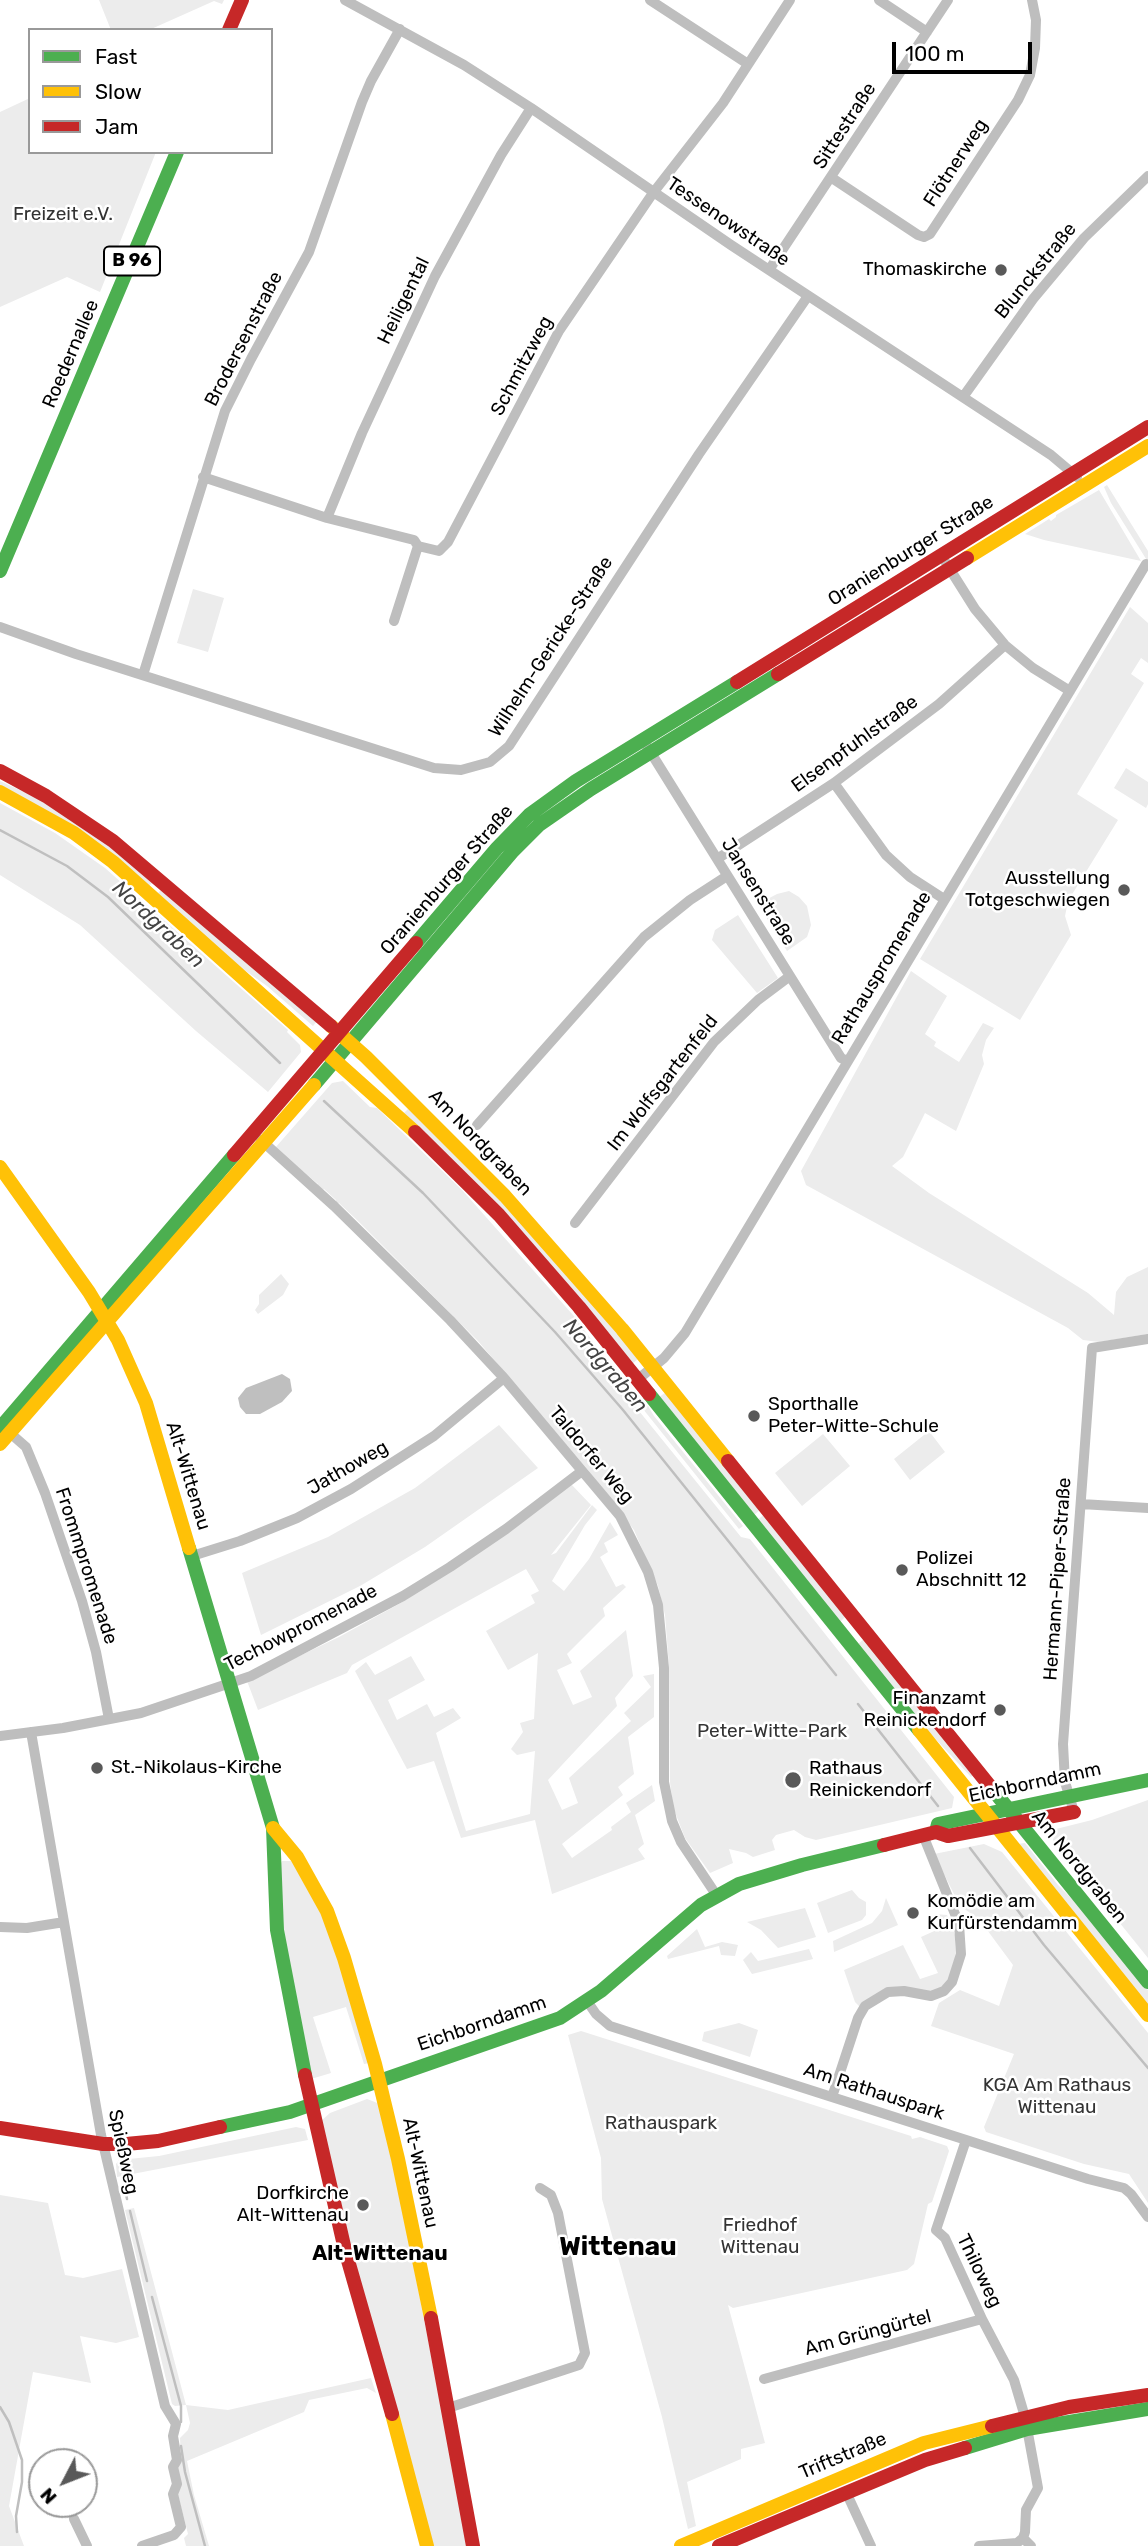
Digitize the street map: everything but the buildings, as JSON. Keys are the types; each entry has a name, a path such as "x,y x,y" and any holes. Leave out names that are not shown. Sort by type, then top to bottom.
{"main road":[{"path":"230,28 242,0"},
{"name":"Roedernallee","path":"0,571 176,154"},
{"name":"Oranienburger Straße","path":"0,1444 5,1430 330,1053 525,838 563,806 647,746 945,561 1073,473 1148,427"},
{"name":"Oranienburger Straße","path":"945,561 1083,486 1148,446"},
{"name":"Am Nordgraben","path":"0,771 46,796 113,841 344,1037 505,1196 653,1367 1148,1982"},
{"name":"Am Nordgraben","path":"0,792 74,833 113,862 330,1053 492,1207 579,1307 1148,2014"},
{"name":"Alt-Wittenau","path":"0,1167 104,1316 140,1386 273,1828 277,1930 301,2059 345,2250 386,2389 427,2546"},
{"path":"841,1633 857,1620"},
{"path":"966,1788 982,1775"},
{"name":"Eichborndamm","path":"0,2128 103,2144 126,2144 158,2141 312,2105 545,2024 587,2001 690,1914 717,1896 758,1877 929,1833 948,1836 1020,1824 1117,1785 1148,1780"},
{"name":"Eichborndamm","path":"929,1833 939,1824 987,1814 1071,1805"},
{"name":"Alt-Wittenau","path":"273,1828 297,1857 327,1912 344,1958 379,2080 398,2159 473,2546"},
{"name":"Triftstraße","path":"719,2546 925,2460 1069,2407 1148,2395"},
{"name":"Triftstraße","path":"681,2546 924,2443 1026,2423 1148,2409"}],"street":[{"name":"Tessenowstraße","path":"345,0 466,66 531,108 653,193 1051,455 1073,473 1083,486"},
{"path":"650,0 748,64"},
{"name":"Schmitzweg","path":"418,547 439,551 448,542 559,331 653,193 696,140 790,0"},
{"path":"879,0 927,32"},
{"name":"Sittestraße","path":"769,270 948,0"},
{"name":"Flötnerweg","path":"832,178 918,235 924,237 930,234 1018,100 1030,75 1036,20 1032,0"},
{"name":"Brodersenstraße","path":"143,675 203,477 230,400 310,252 362,102 400,29"},
{"name":"Heiligental","path":"327,518 362,433 435,276 501,155 531,108"},
{"name":"Blunckstraße","path":"963,397 1033,299 1077,247 1148,176"},
{"name":"Wilhelm-Gericke-Straße","path":"0,627 76,654 434,768 472,768 497,758 509,746 706,444 808,296"},
{"path":"203,477 327,518 414,540 418,547 394,621"},
{"path":"945,561 975,610 1005,645 1032,668 1070,691"},
{"name":"Rathauspromenade","path":"637,1380 668,1354 685,1333 1146,564"},
{"name":"Elsenpfuhlstraße","path":"717,859 834,783 939,705 1005,645"},
{"name":"Jansenstraße","path":"647,746 841,1058 847,1061"},
{"path":"834,783 886,855 910,877 944,899"},
{"path":"477,1125 644,937 673,913 727,876"},
{"name":"Im Wolfsgartenfeld","path":"575,1223 714,1042 758,1000 790,976"},
{"name":"Taldorfer Weg","path":"258,1138 394,1264 503,1378 620,1516 641,1555 653,1585 663,1640 664,1782 672,1821 681,1842 717,1896"},
{"name":"Hermann-Piper-Straße","path":"1071,1805 1063,1769 1063,1744 1092,1348 1148,1339"},
{"name":"Jathoweg","path":"192,1556 240,1541 297,1518 351,1489 434,1436 503,1378"},
{"name":"Frommpromenade","path":"5,1430 26,1447 45,1493 82,1601 96,1652 109,1720"},
{"name":"Techowpromenade","path":"0,1736 109,1720 160,1707 231,1683 298,1652 415,1588 506,1529 583,1471"},
{"path":"1081,1504 1148,1508"},
{"name":"Spießweg","path":"31,1732 103,2144 165,2406 176,2424 173,2436 177,2459 173,2467 177,2484 173,2494 181,2527 174,2535 142,2546"},
{"path":"832,2097 858,2018 865,2006 888,1992 904,1991 931,1996 944,1991 952,1983 961,1954 959,1924 929,1833"},
{"path":"0,1927 27,1928 64,1922"},
{"name":"Am Rathauspark","path":"587,2001 596,2014 610,2026 1088,2179 1124,2188 1148,2217"},
{"name":"Thiloweg","path":"966,2140 936,2230 945,2238 982,2319 1014,2380 1026,2423 1038,2488 1026,2510 1025,2532 1018,2542"},
{"path":"448,2408 579,2365 586,2353 558,2213 551,2195 540,2188"},
{"name":"Am Grüngürtel","path":"764,2379 982,2319"},
{"path":"846,2492 871,2546"},
{"path":"74,2519 87,2546"},
{"path":"979,2546 1018,2542 1031,2546"}],"green space":[{"path":"99,0 224,0 222,4 214,1 153,28 110,28"},
{"name":"Freizeit e.V.","path":"28,99 28,154 155,154 100,292 67,277 0,307 0,112"},
{"path":"1107,485 1148,551 1148,562 1111,503 1104,487"},
{"path":"1099,490 1141,561 1025,534 1049,519 1051,521 1056,515"},
{"path":"193,589 224,598 208,652 177,643"},
{"path":"1130,607 1148,623 1148,663 1141,658 1131,674 1144,683 1077,794 1118,820 1068,901 1065,916 1071,935 1020,1020 920,959"},
{"path":"1126,768 1148,782 1146,808 1114,788"},
{"path":"0,781 44,801 90,830 153,882 149,886 0,787"},
{"path":"0,803 55,833 105,868 288,1030 300,1045 301,1052 268,1092 196,1031 80,925 0,875"},
{"path":"162,889 318,1020 313,1026 267,986 236,964 158,893"},
{"path":"789,891 807,906 811,925 807,937 787,951 758,904"},
{"path":"738,915 778,978 757,993 712,940 715,930"},
{"path":"911,971 947,996 925,1034 936,1042 934,1046 959,1062 983,1023 994,1028 986,1040 982,1055 984,1064 956,1131 925,1113 903,1157 892,1166 929,1193 1088,1293 1114,1315 1116,1292 1127,1277 1148,1267 1148,1334 1099,1342 1083,1340 1068,1328 806,1185 801,1171"},
{"name":"Peter-Witte-Park","path":"343,1081 370,1107 377,1108 462,1190 573,1315 618,1375 616,1378 635,1406 741,1537 750,1539 954,1797 952,1808 816,1840 794,1830 776,1835 772,1840 775,1850 753,1857 729,1849 733,1863 710,1873 685,1838 673,1807 665,1615 658,1586 634,1530 588,1470 478,1341 357,1220 339,1203 336,1204 336,1200 324,1189 322,1191 318,1184 275,1148 332,1083"},
{"path":"408,1109 475,1171 639,1358 631,1365 404,1113"},
{"path":"281,1274 289,1284 283,1295 258,1314 255,1310 259,1304 259,1295"},
{"path":"666,1392 761,1509 753,1516 658,1398"},
{"path":"648,1406 743,1526 739,1529 643,1409"},
{"path":"499,1425 538,1468 425,1547 360,1586 261,1635 242,1573 328,1537 415,1488"},
{"path":"929,1431 945,1452 910,1480 894,1459"},
{"path":"823,1434 850,1466 802,1506 775,1473"},
{"path":"571,1484 591,1505 551,1555 556,1553 592,1505 597,1510 585,1525 552,1581 564,1591 589,1559 610,1522 618,1535 604,1543 608,1552 600,1557 616,1587 623,1584 626,1587 603,1608 605,1616 567,1654 572,1663 557,1670 573,1705 592,1697 580,1671 626,1630 633,1676 615,1698 617,1706 548,1780 562,1810 578,1803 569,1778 631,1721 624,1713 651,1687 643,1676 654,1674 654,1717 628,1737 634,1774 618,1787 623,1795 562,1844 572,1858 612,1830 611,1827 631,1812 626,1803 652,1785 655,1801 635,1815 644,1844 638,1849 645,1859 552,1894 535,1820 461,1838 434,1761 407,1769 355,1671 366,1662 375,1675 411,1656 425,1680 388,1700 397,1720 427,1704 434,1717 453,1708 461,1718 436,1733 466,1831 530,1814 535,1751 517,1755 511,1749 523,1732 520,1723 534,1719 538,1653 508,1670 486,1631 535,1603 531,1595 539,1591 526,1569 352,1665 347,1673 258,1710 247,1681 339,1637 399,1604 444,1576"},
{"path":"765,1514 846,1616 841,1621 838,1621 757,1520"},
{"path":"865,1638 973,1775 971,1777 914,1716 857,1645"},
{"path":"1148,1800 1148,1958 1053,1840 1056,1829 1092,1820"},
{"path":"1025,1843 1148,1990 1148,2007 1017,1844"},
{"name":"KGA Am Rathaus Wittenau","path":"984,1844 1002,1852 1148,2033 1148,2203 1129,2174 1084,2164 986,2132 984,2127 1014,2054 931,2026 939,2003 960,1990 999,2006 1013,1965 979,1919 960,1906 934,1854"},
{"path":"282,1861 292,1861 322,1913 369,2063 364,2064 346,2007 313,2017 331,2073 311,2079 285,1943 280,1865"},
{"path":"852,1890 866,1902 866,1915 862,1920 828,1933 817,1903"},
{"path":"886,1898 898,1925 834,1952 833,1941 872,1923 882,1911"},
{"path":"805,1908 816,1937 778,1948 761,1930 747,1922"},
{"path":"935,1914 947,1915 955,1935 956,1961 951,1978 937,1991 899,1988 860,2007 855,2002 844,1970 903,1945 920,1979 938,1973 921,1937 941,1928"},
{"path":"697,1929 705,1947 722,1942 738,1945 735,1956 721,1955 719,1946 668,1959 667,1956"},
{"path":"809,1949 813,1959 752,1974 743,1960 751,1952 758,1961"},
{"path":"739,2023 758,2030 750,2057 702,2041 704,2032"},
{"path":"581,2031 911,2136 912,2139 920,2137 947,2146 949,2151 932,2202 928,2204 914,2264 907,2270 733,2308 728,2305 765,2443 741,2449 741,2459 687,2482 696,2526 688,2529 662,2417 602,2199 601,2158 568,2035"},
{"path":"367,2099 380,2104 395,2170 468,2546 433,2546 347,2236 321,2121 330,2113"},
{"path":"296,2127 305,2129 308,2140 117,2177 116,2164 119,2160 159,2156"},
{"path":"0,2195 48,2203 65,2275 83,2278 122,2269 139,2337 116,2343 80,2336 91,2383 33,2372 9,2506 24,2546 0,2546"},
{"path":"134,2208 186,2405 172,2404 125,2210"},
{"path":"371,2378 376,2393 367,2388 309,2400 304,2412 187,2461 209,2546 186,2546 184,2538 188,2534 178,2495 177,2468 181,2460 180,2438 188,2430 190,2423 186,2405 228,2410"}],"shaded area":[{"path":"282,1374 290,1379 292,1391 282,1402 260,1414 246,1414 240,1407 238,1398 246,1388"}],"waterway":[{"name":"Nordgraben","path":"0,830 67,866 108,897 280,1063"},
{"name":"Nordgraben","path":"324,1101 423,1193 555,1332 623,1410 836,1675"},
{"name":"Nordgraben","path":"858,1704 938,1806"},
{"name":"Nordgraben","path":"970,1848 1044,1945 1148,2068"},
{"path":"124,2185 127,2199"},
{"path":"130,2211 147,2281"},
{"path":"152,2297 181,2406 181,2422"},
{"path":"0,2407 9,2422 22,2460 22,2482 16,2516 17,2532"},
{"path":"181,2446 185,2472 205,2546"}],"traffic: fast":[{"path":"0,571 176,154"},
{"path":"314,1085 513,851 539,825 591,789 778,674"},
{"path":"416,943 497,848 529,815 576,781 737,682"},
{"path":"0,1428 234,1155"},
{"path":"649,1394 919,1730"},
{"path":"189,1548 273,1828 277,1930 305,2075"},
{"path":"936,1832 938,1824 1148,1780"},
{"path":"993,1790 1148,1982"},
{"path":"220,2127 290,2112 560,2018 601,1991 701,1905 739,1884 884,1845"},
{"path":"965,2448 1027,2429 1148,2409"}],"traffic: slow":[{"path":"967,558 1148,446"},
{"path":"0,792 74,833 113,862 415,1132"},
{"path":"331,1026 366,1057 505,1196 622,1329 728,1461"},
{"path":"0,1444 314,1085"},
{"path":"0,1167 89,1292 118,1340 146,1403 189,1548"},
{"path":"919,1730 1148,2015"},
{"path":"273,1828 297,1857 327,1911 344,1958 375,2064 398,2159 431,2318"},
{"path":"392,2414 427,2546"},
{"path":"681,2546 924,2443 992,2426"}],"traffic: jam":[{"path":"230,28 242,0"},
{"path":"737,682 1148,427"},
{"path":"778,674 967,558"},
{"path":"0,771 46,796 113,841 331,1026"},
{"path":"234,1155 416,943"},
{"path":"415,1132 499,1215 579,1307 649,1394"},
{"path":"728,1461 993,1790"},
{"path":"884,1845 936,1832 948,1836 1074,1812"},
{"path":"305,2075 345,2250 392,2414"},
{"path":"0,2128 103,2144 126,2144 158,2141 220,2127"},
{"path":"431,2318 473,2546"},
{"path":"992,2426 1069,2407 1148,2395"},
{"path":"719,2546 925,2460 965,2448"}],"place":[{"name":"Thomaskirche","path":"1001,270"},
{"name":"Ausstellung Totgeschwiegen","path":"1124,890"},
{"name":"Sporthalle Peter-Witte-Schule","path":"754,1416"},
{"name":"Polizei Abschnitt 12","path":"902,1570"},
{"name":"Finanzamt Reinickendorf","path":"1000,1710"},
{"name":"St.-Nikolaus-Kirche","path":"97,1768"},
{"name":"Rathaus Reinickendorf","path":"793,1780"},
{"name":"Komödie am Kurfürstendamm","path":"913,1913"},
{"name":"Dorfkirche Alt-Wittenau","path":"363,2205"}],"district":[{"name":"Wittenau","path":"618,2247"},
{"name":"Alt-Wittenau","path":"380,2254"}],"park label":[{"name":"Rathauspark","path":"661,2124"},
{"name":"Friedhof Wittenau","path":"760,2237"}]}
